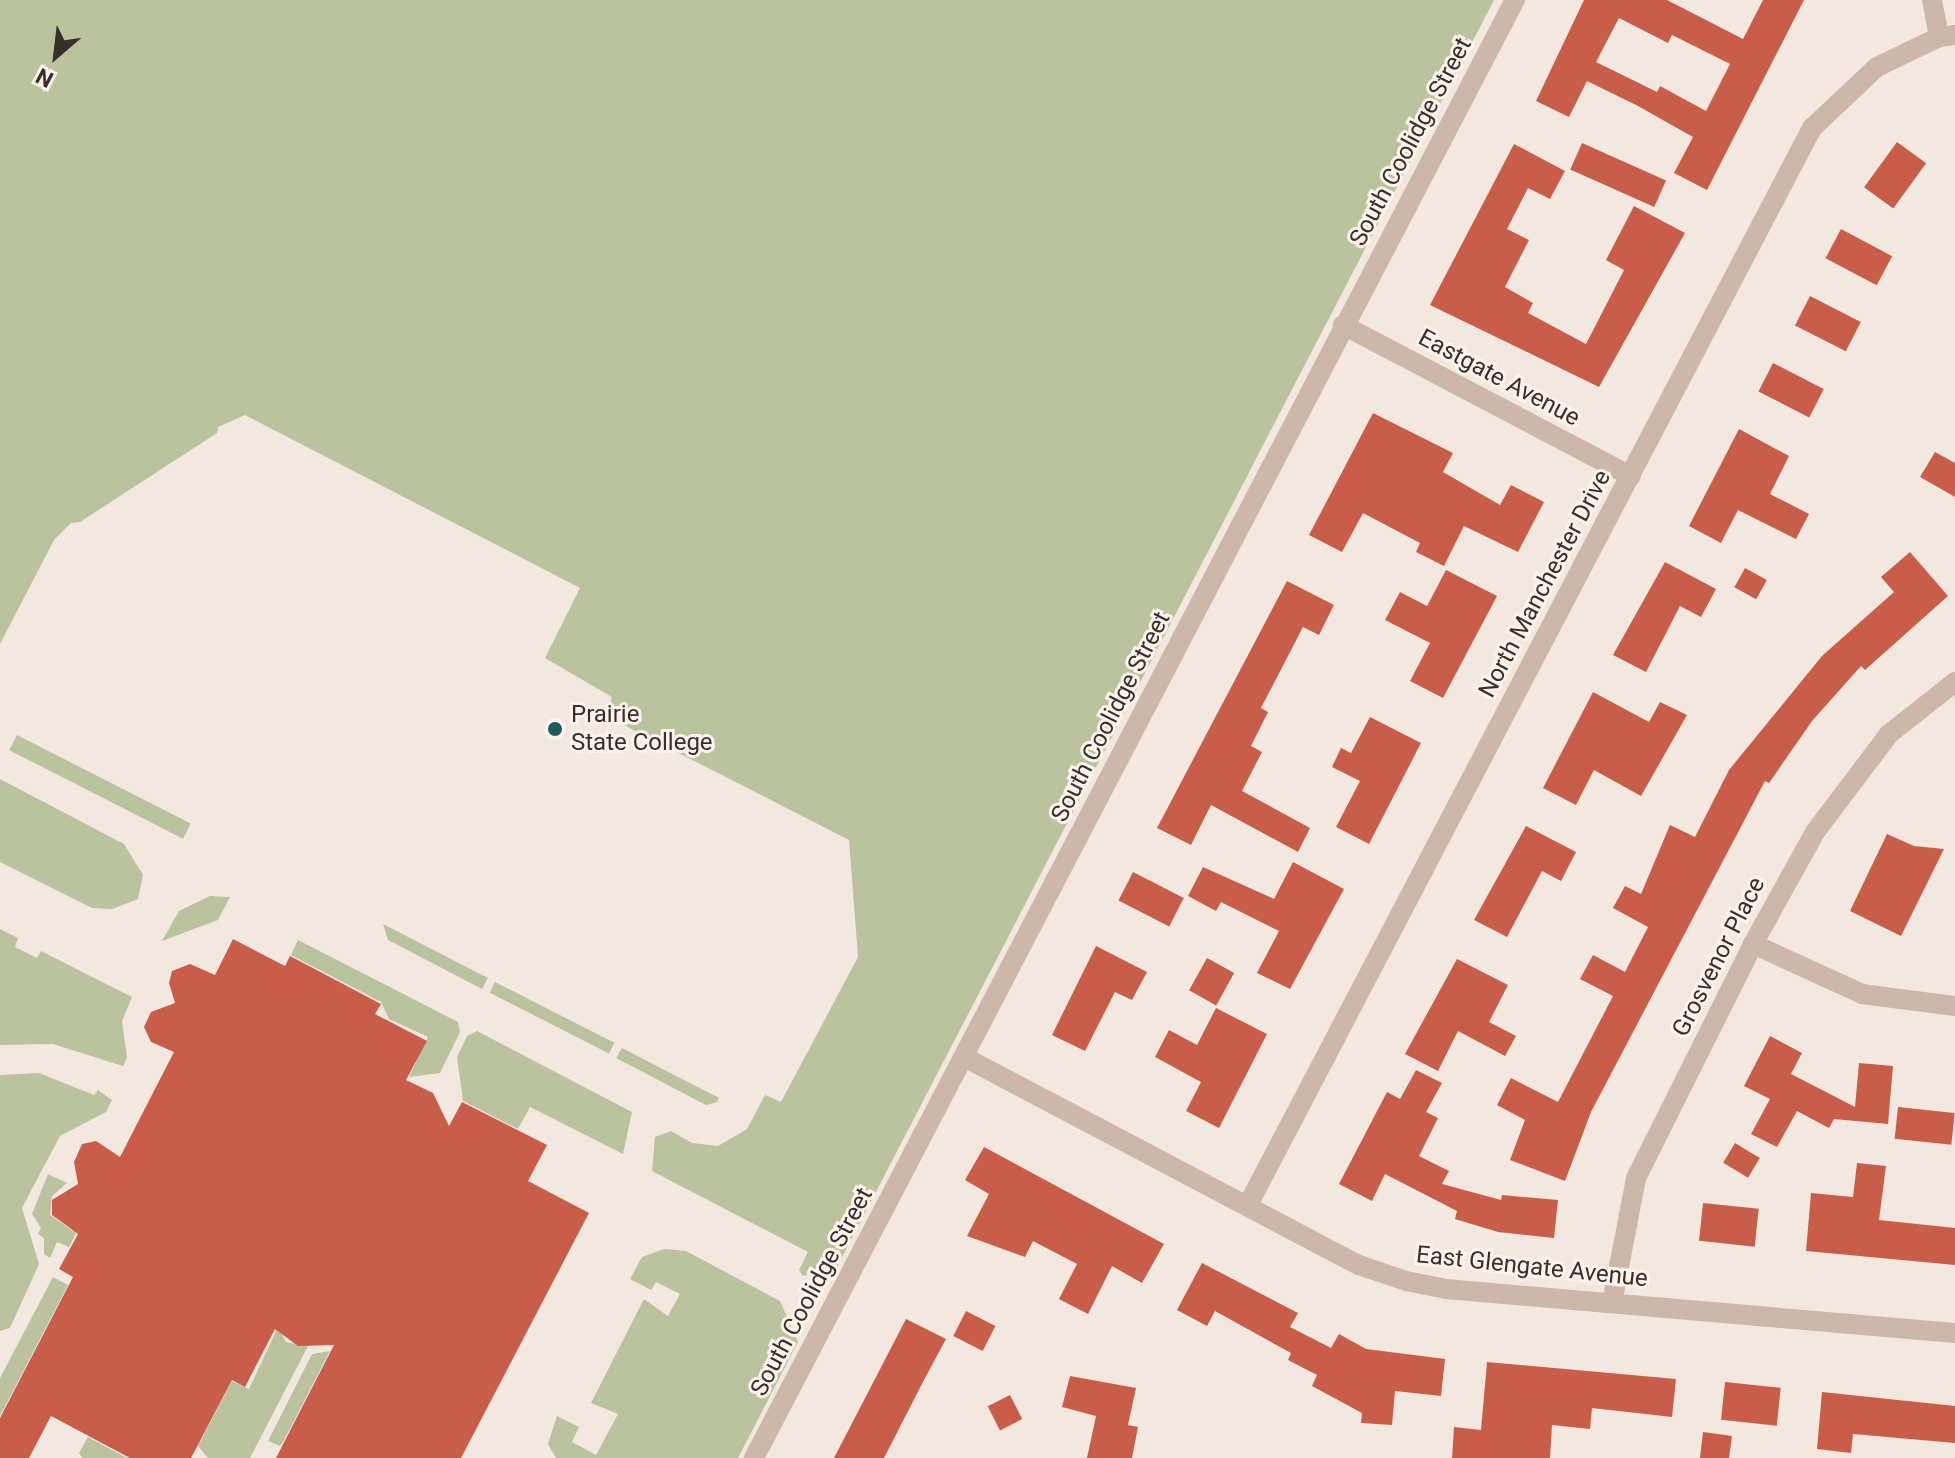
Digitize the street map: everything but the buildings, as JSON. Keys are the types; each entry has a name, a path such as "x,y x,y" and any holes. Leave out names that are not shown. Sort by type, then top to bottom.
{"street":[{"name":"South Coolidge Street","path":"754,1458 1515,0"},
{"path":"1932,0 1947,36"},
{"name":"North Manchester Drive","path":"1249,1203 1812,128 1877,67 1947,36"},
{"name":"Eastgate Avenue","path":"1343,325 1631,476"},
{"name":"Grosvenor Place","path":"1612,1303 1636,1178 1753,944 1815,832 1889,734 1955,682"},
{"path":"1753,944 1862,994 1955,1006"},
{"name":"East Glengate Avenue","path":"964,1057 1249,1203 1359,1265 1406,1281 1612,1303 1955,1333"}],"green space":[{"path":"0,0 1494,0 837,1267 803,1276 799,1270 808,1252 652,1171 655,1137 671,1131 692,1143 718,1146 747,1129 765,1095 781,1102 858,957 849,840 614,720 608,710 612,697 545,658 580,588 245,415 218,427 217,433 80,522 71,523 54,540 0,644"},
{"path":"17,735 191,824 183,839 9,750"},
{"path":"0,779 124,844 143,875 138,899 112,909 92,908 0,862"},
{"path":"210,896 230,897 218,920 162,941 179,911"},
{"path":"383,924 488,978 482,989 388,940"},
{"path":"0,929 18,938 15,947 37,958 41,951 132,997 122,1021 127,1057 123,1066 53,1044 0,1045"},
{"path":"298,940 458,1022 460,1032 440,1073 409,1077 428,1037 389,1019 381,1002 291,955"},
{"path":"495,982 614,1043 609,1054 490,993"},
{"path":"477,1031 632,1112 623,1154 530,1107 518,1129 463,1101 457,1057 467,1036"},
{"path":"622,1048 719,1098 717,1102 706,1105 616,1058"},
{"path":"39,1073 94,1095 98,1090 112,1100 106,1112 60,1136 22,1208 39,1264 10,1328 0,1331 0,1075"},
{"path":"48,1174 67,1183 52,1196 50,1215 76,1233 69,1247 57,1242 50,1258 44,1254 44,1238 38,1234 41,1228 32,1214"},
{"path":"664,1249 686,1251 780,1301 798,1342 738,1458 556,1458 548,1444 557,1416 579,1427 572,1442 596,1455 618,1414 591,1403 644,1299 668,1316 680,1294 656,1282 651,1290 630,1279 642,1257"},
{"path":"53,1277 68,1285 0,1416 0,1378"},
{"path":"278,1327 286,1342 308,1346 250,1458 208,1458 198,1446 232,1381 249,1389"},
{"path":"330,1351 283,1442 280,1446 268,1441 312,1354"},
{"path":"88,1437 127,1458 82,1458 79,1453"}],"place":[{"name":"Prairie State College","path":"555,729"}]}
